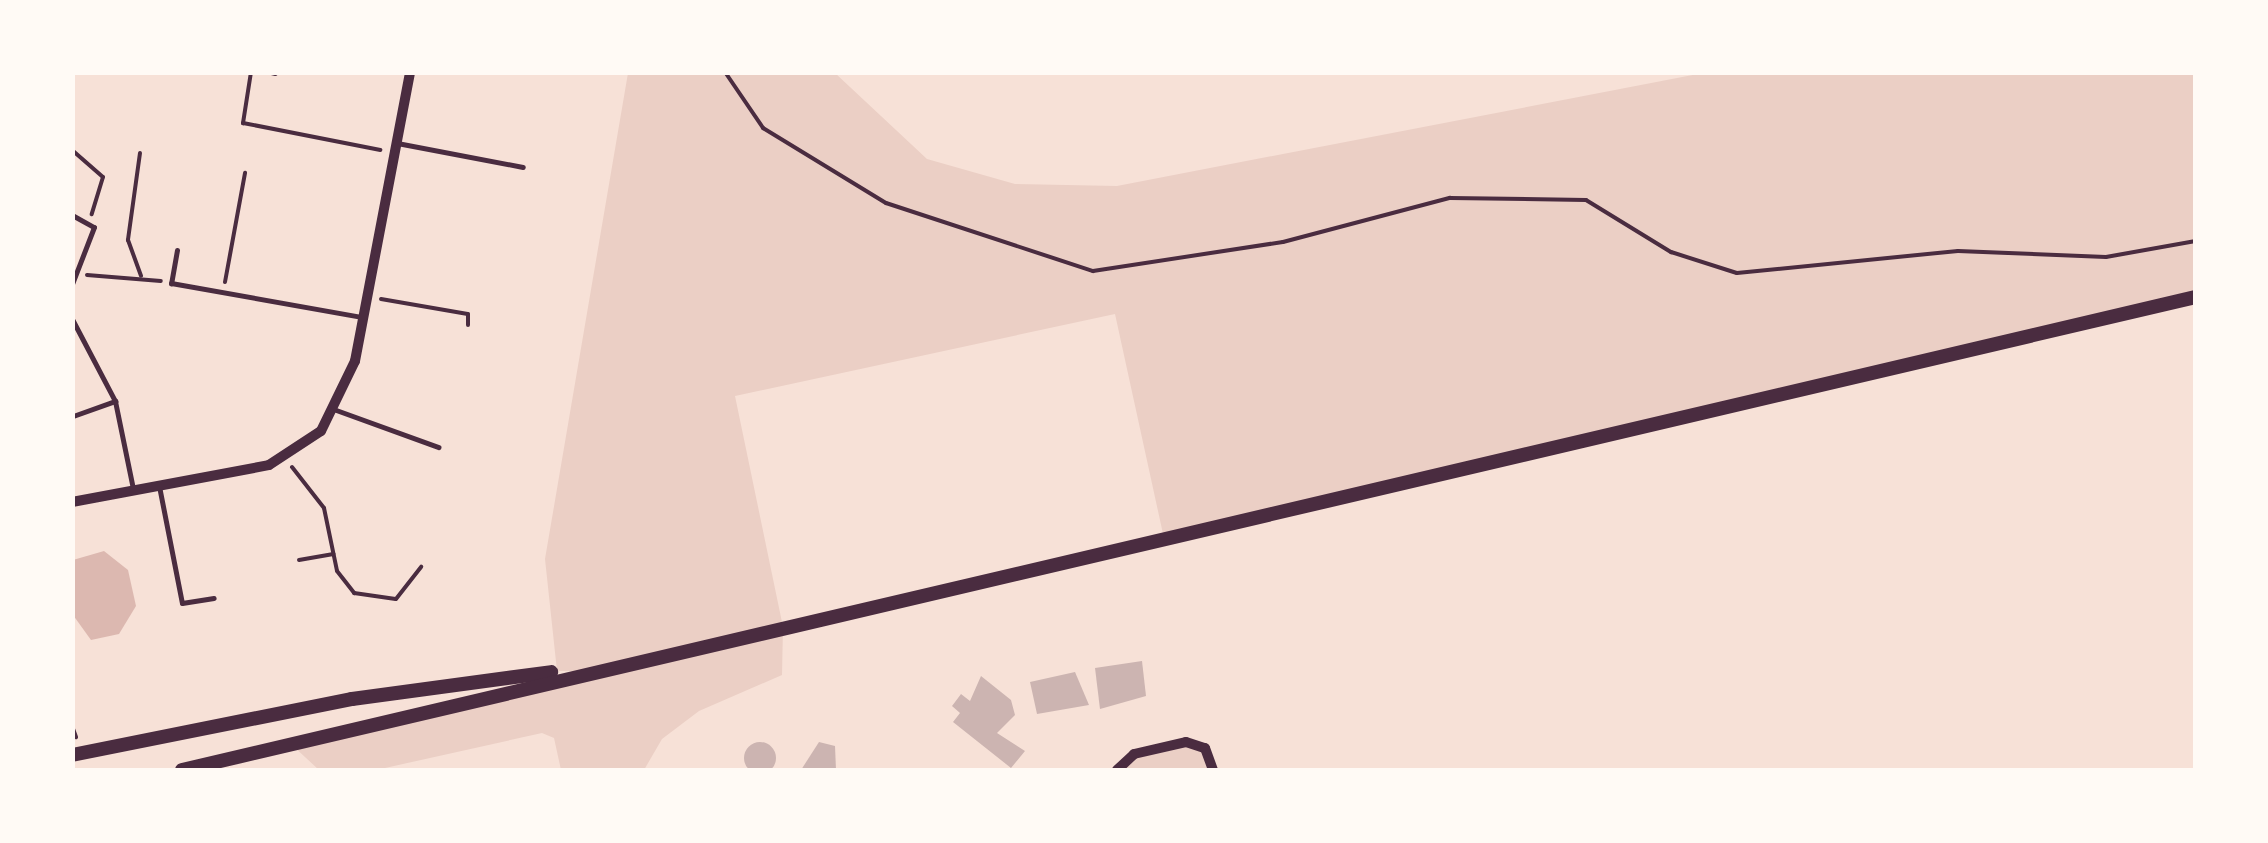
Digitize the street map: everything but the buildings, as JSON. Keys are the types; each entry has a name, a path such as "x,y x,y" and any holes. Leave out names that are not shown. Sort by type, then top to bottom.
{"main road":[{"path":"182,770 581,670 1618,439 2196,297"},
{"path":"72,755 352,699 581,670"}],"street":[{"path":"72,502 288,458 336,410 363,317 410,72"},
{"path":"1117,770 1140,751 1192,742 1208,752 1213,770"}],"lane":[{"path":"396,148 523,168"},
{"path":"72,215 88,224 72,284"},
{"path":"177,250 171,283 363,317"},
{"path":"72,319 115,402 134,489"},
{"path":"73,416 115,402"},
{"path":"336,410 438,447"},
{"path":"159,485 182,604 214,598"}],"path":[{"path":"251,72 243,123 396,148"},
{"path":"726,72 763,128 886,204 1093,271 1282,242 1450,198 1586,200 1672,252 1738,273 1958,251 2106,257 2196,241"},
{"path":"72,150 103,177 88,224"},
{"path":"140,153 128,240 141,276"},
{"path":"223,292 245,173"},
{"path":"75,272 141,276 171,283"},
{"path":"367,298 468,314 468,325"},
{"path":"288,458 324,508 340,578 361,597 403,596 420,567"},
{"path":"299,560 333,554"}],"shaded area":[{"path":"628,73 835,73 927,159 1015,184 1117,186 1703,73 2195,73 2195,297 1165,543 1115,314 735,396 783,627 782,675 699,711 662,739 644,770 561,770 554,738 542,733 376,770 319,770 292,745 575,671 557,671 545,559"},
{"path":"104,551 128,570 136,606 119,634 91,640 73,615 73,560"},
{"path":"1197,743 1213,770 1117,770 1129,757"}]}
